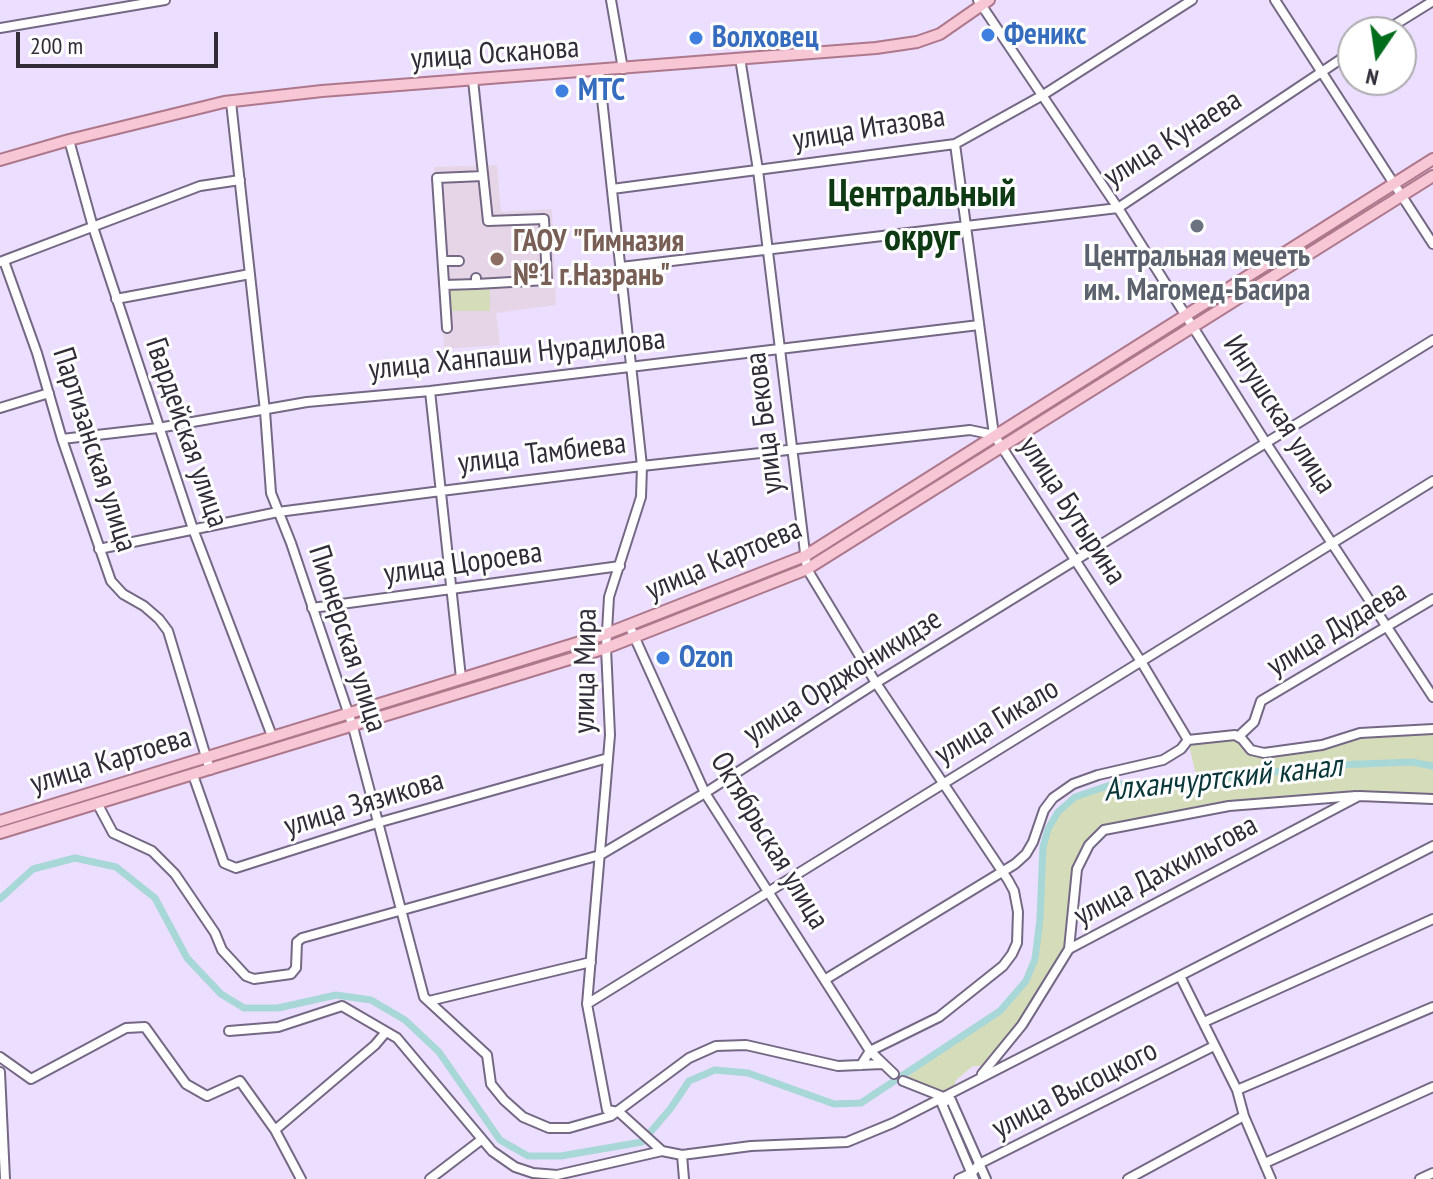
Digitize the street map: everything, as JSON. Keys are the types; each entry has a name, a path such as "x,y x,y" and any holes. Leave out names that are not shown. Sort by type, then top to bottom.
{"main road":[{"name":"улица Осканова","path":"0,160 69,140 231,102 322,91 599,71 917,42 940,34 983,2"},
{"name":"улица Картоева","path":"0,821 606,634 805,556 1433,159"},
{"name":"улица Картоева","path":"0,833 606,648 807,569 1433,176"}],"street":[{"path":"0,28 165,0"},
{"path":"611,0 623,69"},
{"name":"улица Итазова","path":"612,189 955,144 1043,95 1192,0"},
{"path":"1275,0 1433,244"},
{"path":"1409,16 1433,1"},
{"name":"Ингушская улица","path":"983,2 1433,697"},
{"name":"улица Бекова","path":"740,58 758,170 807,569 876,683 1014,891 1018,912 1019,930 1012,954 995,973 939,1017 870,1051"},
{"name":"улица Кунаева","path":"621,267 1118,208 1337,61"},
{"name":"улица Мира","path":"599,71 642,466 641,497 609,597 606,648 610,735 587,1004 607,1110 619,1112 662,1151"},
{"path":"444,285 476,281 547,280 544,219 488,221 473,80"},
{"name":"Пионерская улица","path":"231,102 271,493 353,727 420,991 487,1055 491,1084 523,1117 549,1128 569,1128 619,1112"},
{"name":"Гвардейская улица","path":"69,140 93,227 158,428 272,736"},
{"name":"улица Бутырина","path":"955,144 994,435 1142,663 1188,740"},
{"path":"447,328 437,178 483,176"},
{"path":"2,262 200,186 240,180"},
{"path":"443,261 459,261"},
{"name":"Партизанская улица","path":"2,262 37,353 62,439 111,581 159,619 168,631 210,770"},
{"path":"116,299 250,274"},
{"name":"улица Ханпаши Нурадилова","path":"62,439 158,428 307,402 632,368 979,325"},
{"name":"улица Орджоникидзе","path":"97,803 113,833 152,851 175,874 232,963 246,976 254,979 295,972 296,948 302,938 600,855 705,793 876,683 1433,340"},
{"path":"430,391 461,678"},
{"path":"0,408 49,393"},
{"name":"улица Тамбиева","path":"99,549 278,512 441,491 970,430 994,435"},
{"name":"улица Гикало","path":"587,1004 1433,481"},
{"name":"улица Цороева","path":"312,608 620,566"},
{"name":"улица Дудаева","path":"1239,736 1254,722 1261,701 1433,599"},
{"name":"Октябрьская улица","path":"629,625 705,793 870,1051 894,1074"},
{"path":"826,979 1026,854 1044,810 1053,798 1073,784 1163,760 1181,749 1188,740 1239,736 1251,750 1264,753 1322,745 1360,733 1433,729"},
{"name":"улица Зязикова","path":"193,775 224,863 236,868 377,823 608,758"},
{"path":"1069,949 1077,869 1089,845 1104,830 1229,806 1359,796"},
{"name":"улица Дахкильгова","path":"978,1078 1022,1025 1069,949 1359,796 1433,799"},
{"path":"229,1031 278,1027 342,1006 397,1038 481,1140 515,1167 554,1177 662,1151 682,1155 751,1146 847,1142 945,1099 978,1078 1433,846"},
{"path":"1204,1022 1433,919"},
{"path":"429,1001 591,962"},
{"path":"1180,976 1237,1090 1244,1116 1271,1179"},
{"path":"1237,1090 1433,1007"},
{"path":"0,1057 31,1079 126,1028 145,1027 186,1084 207,1096 240,1081 275,1130 301,1179"},
{"path":"275,1130 375,1045 386,1032"},
{"path":"619,1112 689,1058 716,1046 746,1045 838,1066 882,1064"},
{"name":"улица Высоцкого","path":"959,1179 973,1176 979,1164 1214,1046"},
{"path":"861,1065 870,1051"},
{"path":"0,1072 5,1179"},
{"path":"903,1081 951,1100 986,1179"},
{"path":"1265,1163 1433,1087"},
{"path":"945,1099 942,1104 973,1176"},
{"path":"1128,1179 1244,1116"},
{"path":"430,1179 481,1140"},
{"path":"682,1155 684,1179"},
{"path":"1420,1179 1433,1173"}],"shaded area":[{"name":"ГАОУ \"Гимназия №1 г.Назрань\"","path":"497,165 501,212 552,209 556,305 496,313 500,345 444,349 434,167"}],"green space":[{"path":"450,289 490,289 490,311 450,311"},
{"path":"1433,729 1433,799 1359,796 1229,806 1104,830 1077,869 1069,949 1022,1025 985,1066 973,1066 956,1080 954,1088 939,1091 905,1079 962,1034 1000,1011 1026,981 1035,959 1043,847 1048,829 1058,812 1075,797 1113,784 1197,780 1188,740 1235,735 1248,747 1264,753 1339,738"}],"waterway":[{"name":"Алханчуртский канал","path":"0,899 33,869 75,858 116,867 155,898 187,958 221,994 244,1008 278,1008 336,995 371,1000 405,1020 439,1052 500,1140 528,1156 561,1156 642,1142 689,1081 715,1070 748,1073 834,1104 861,1103 1000,1011 1026,981 1035,959 1043,847 1048,829 1058,812 1075,797 1113,784 1164,784 1336,765 1412,762 1433,766"}],"place":[{"name":"Феникс","path":"988,35"},
{"name":"Волховец","path":"696,38"},
{"name":"МТС","path":"562,91"},
{"name":"Центральная мечеть им. Магомед-Басира","path":"1197,226"},
{"name":"ГАОУ \"Гимназия №1 г.Назрань\"","path":"497,259"},
{"name":"Ozon","path":"663,658"}],"district":[{"name":"Центральный округ","path":"922,217"}]}
